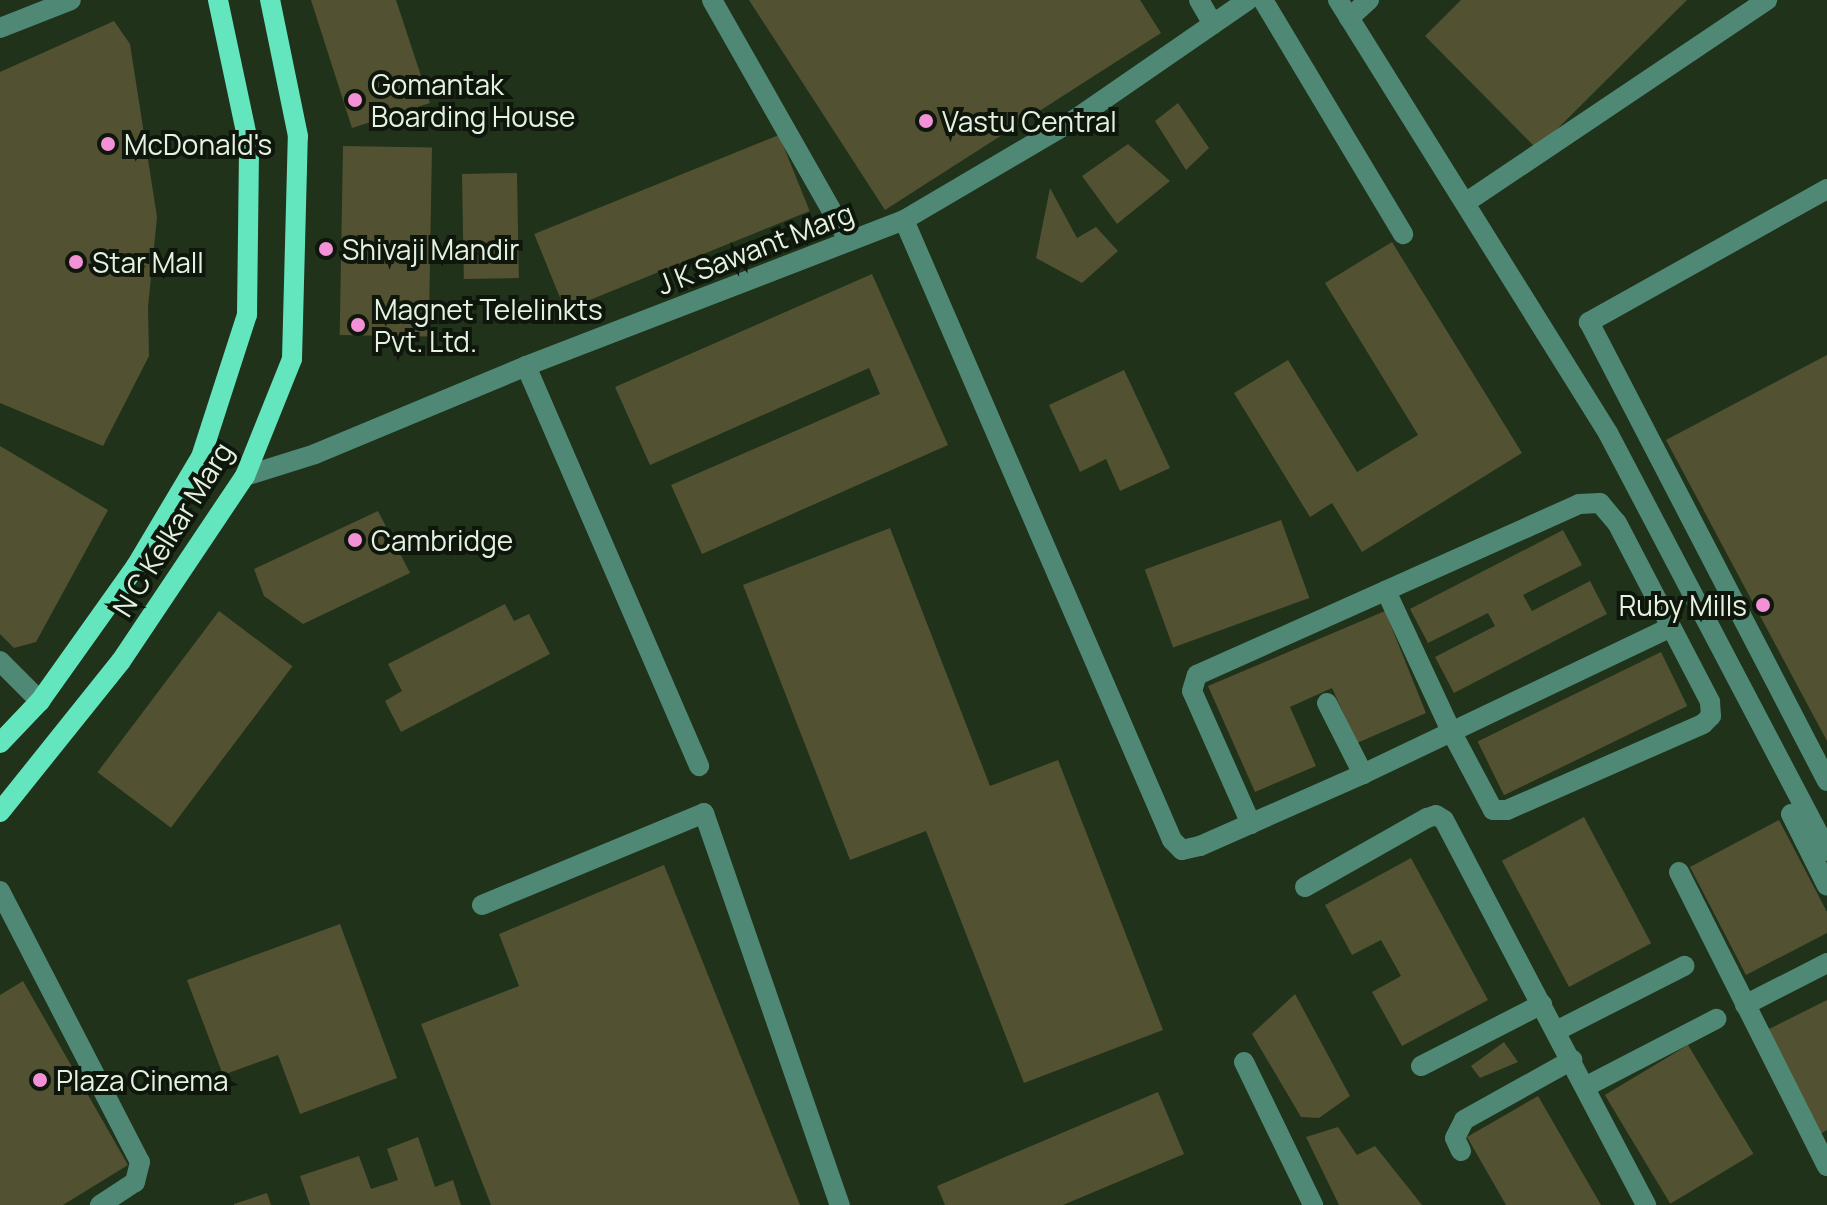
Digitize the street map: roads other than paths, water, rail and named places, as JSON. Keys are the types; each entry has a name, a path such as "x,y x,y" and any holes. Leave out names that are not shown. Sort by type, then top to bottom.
{"main road":[{"name":"N C Kelkar Marg","path":"0,743 40,701 136,566 201,457 247,315 249,146 218,0"},
{"name":"N C Kelkar Marg","path":"0,812 121,661 245,476 292,359 298,136 270,0"}],"street":[{"path":"0,28 71,0"},
{"path":"712,0 849,241"},
{"path":"1199,0 1213,24"},
{"name":"J K Sawant Marg","path":"245,476 315,454 526,366 904,220 1074,120 1248,0"},
{"path":"1263,0 1403,234"},
{"path":"1338,0 1608,433 1827,851"},
{"path":"1349,18 1369,0"},
{"path":"1465,203 1767,0"},
{"path":"1827,189 1589,322 1827,781"},
{"path":"904,220 1172,840 1182,850 1251,824 1363,774 1671,627"},
{"path":"526,366 699,766"},
{"path":"1251,824 1192,691 1197,675 1579,504 1600,503 1617,523 1710,702 1711,716 1703,724 1499,811 1493,810 1452,733 1386,591"},
{"path":"0,661 40,701"},
{"path":"1327,703 1363,774"},
{"path":"482,905 704,813 840,1205"},
{"path":"1791,814 1827,886"},
{"path":"1305,887 1436,815 1451,827 1646,1205"},
{"path":"1679,872 1827,1166"},
{"path":"0,891 140,1162 135,1182 100,1205"},
{"path":"1745,1005 1827,963"},
{"path":"1556,1031 1684,966"},
{"path":"1421,1066 1542,1004"},
{"path":"1585,1087 1716,1019"},
{"path":"1461,1151 1455,1138 1464,1120 1572,1060"},
{"path":"1244,1062 1313,1205"}],"place":[{"name":"Gomantak Boarding House","path":"355,100"},
{"name":"Vastu Central","path":"926,121"},
{"name":"McDonald's","path":"108,144"},
{"name":"Shivaji Mandir","path":"326,249"},
{"name":"Star Mall","path":"76,262"},
{"name":"Magnet Telelinkts Pvt. Ltd.","path":"358,325"},
{"name":"Cambridge","path":"355,540"},
{"name":"Ruby Mills","path":"1763,605"},
{"name":"Plaza Cinema","path":"40,1080"}]}
